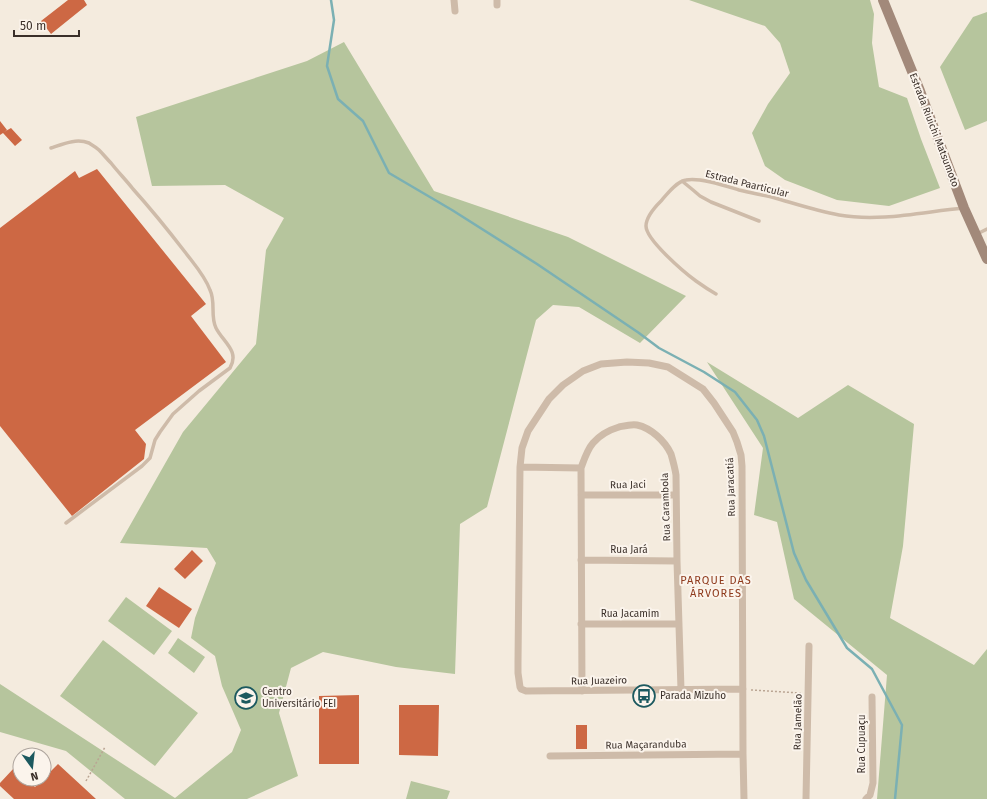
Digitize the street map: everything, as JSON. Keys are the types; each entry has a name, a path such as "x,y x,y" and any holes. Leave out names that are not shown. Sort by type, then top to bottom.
{"street":[{"path":"454,0 454,11"},
{"name":"Estrada Riuichi Matsumoto","path":"883,0 920,91 964,208 987,259"},
{"name":"Rua Jaracatiá","path":"523,689 518,662 520,467 522,448 528,431 550,399 563,385 583,371 602,364 627,362 649,363 668,367 703,389 714,403 732,432 741,455 743,487 742,624 744,799"},
{"name":"Rua Carambola","path":"582,691 581,468 588,450 593,443 609,431 627,425 636,425 650,430 658,436 665,444 674,463 676,475 681,690"},
{"path":"520,467 581,468"},
{"name":"Rua Jaci","path":"581,496 676,494"},
{"name":"Rua Jará","path":"581,560 677,561"},
{"name":"Rua Jacamim","path":"581,624 679,624"},
{"name":"Rua Jamelão","path":"806,799 809,646"},
{"name":"Rua Juazeiro","path":"523,689 582,691 743,689"},
{"name":"Rua Cupuaçu","path":"866,799 870,795 873,782 872,697"},
{"name":"Rua Maçaranduba","path":"550,756 743,754"}],"lane":[{"path":"51,148 65,143 82,141 99,149 159,219 208,285 213,298 214,323 229,346 233,358 230,368 199,391 173,414 160,432 150,458 142,466 66,523"},
{"name":"Estrada Paarticular","path":"682,181 687,179 709,182 818,210 840,215 859,217 881,217 964,208"},
{"path":"716,294 695,281 650,238 646,226 651,213 658,204 682,181 700,196 711,202 759,221"},
{"path":"976,234 987,229"}],"path":[{"path":"743,689 809,693"},
{"path":"86,781 105,747"}],"green space":[{"path":"689,0 870,0 874,14 872,43 879,87 907,98 940,188 889,206 837,200 785,180 765,166 752,133 768,104 790,73 780,43 765,26"},
{"path":"987,12 987,121 965,130 940,67 973,17"},
{"path":"344,42 434,191 568,237 686,296 640,343 579,307 553,305 536,320 487,507 460,524 455,674 396,667 323,652 291,668 279,713 298,776 247,799 125,799 66,751 0,732 0,684 175,798 232,752 241,730 222,686 215,656 191,638 195,618 216,563 207,548 120,543 183,432 256,344 266,250 284,218 225,185 152,186 136,117 307,61"},
{"path":"707,362 798,418 848,385 914,424 903,546 890,618 974,665 987,649 987,799 877,799 887,675 794,599 777,522 754,515 763,448"},
{"path":"126,597 172,631 154,655 108,621"},
{"path":"178,638 205,657 194,673 168,653"},
{"path":"103,640 198,713 155,766 60,696"},
{"path":"411,781 450,791 447,799 406,799"}],"building":[{"path":"68,0 84,0 87,5 51,34 41,21"},
{"path":"0,121 7,130 4,132 11,128 22,140 15,146 3,133 0,135"},
{"path":"97,169 206,304 191,316 226,362 135,430 146,444 144,459 72,516 0,426 0,228 75,171 79,178"},
{"path":"192,550 203,561 185,579 174,569"},
{"path":"159,587 192,609 179,628 146,606"},
{"path":"359,695 359,764 319,764 319,696"},
{"path":"399,705 439,705 438,756 399,755"},
{"path":"576,725 587,725 587,749 576,749"},
{"path":"58,764 96,799 14,799 0,786 0,783 12,770 12,787 52,787 52,770"}],"waterway":[{"path":"331,0 334,20 327,66 338,99 363,121 389,173 452,210 537,264 659,348 704,372 735,392 757,420 764,436 794,553 806,580 847,648 872,669 902,725 895,799"}],"place":[{"name":"Parada Mizuho","path":"644,696"},
{"name":"Centro Universitário FEI","path":"246,698"}],"district":[{"name":"PARQUE DAS ÁRVORES","path":"716,586"}]}
